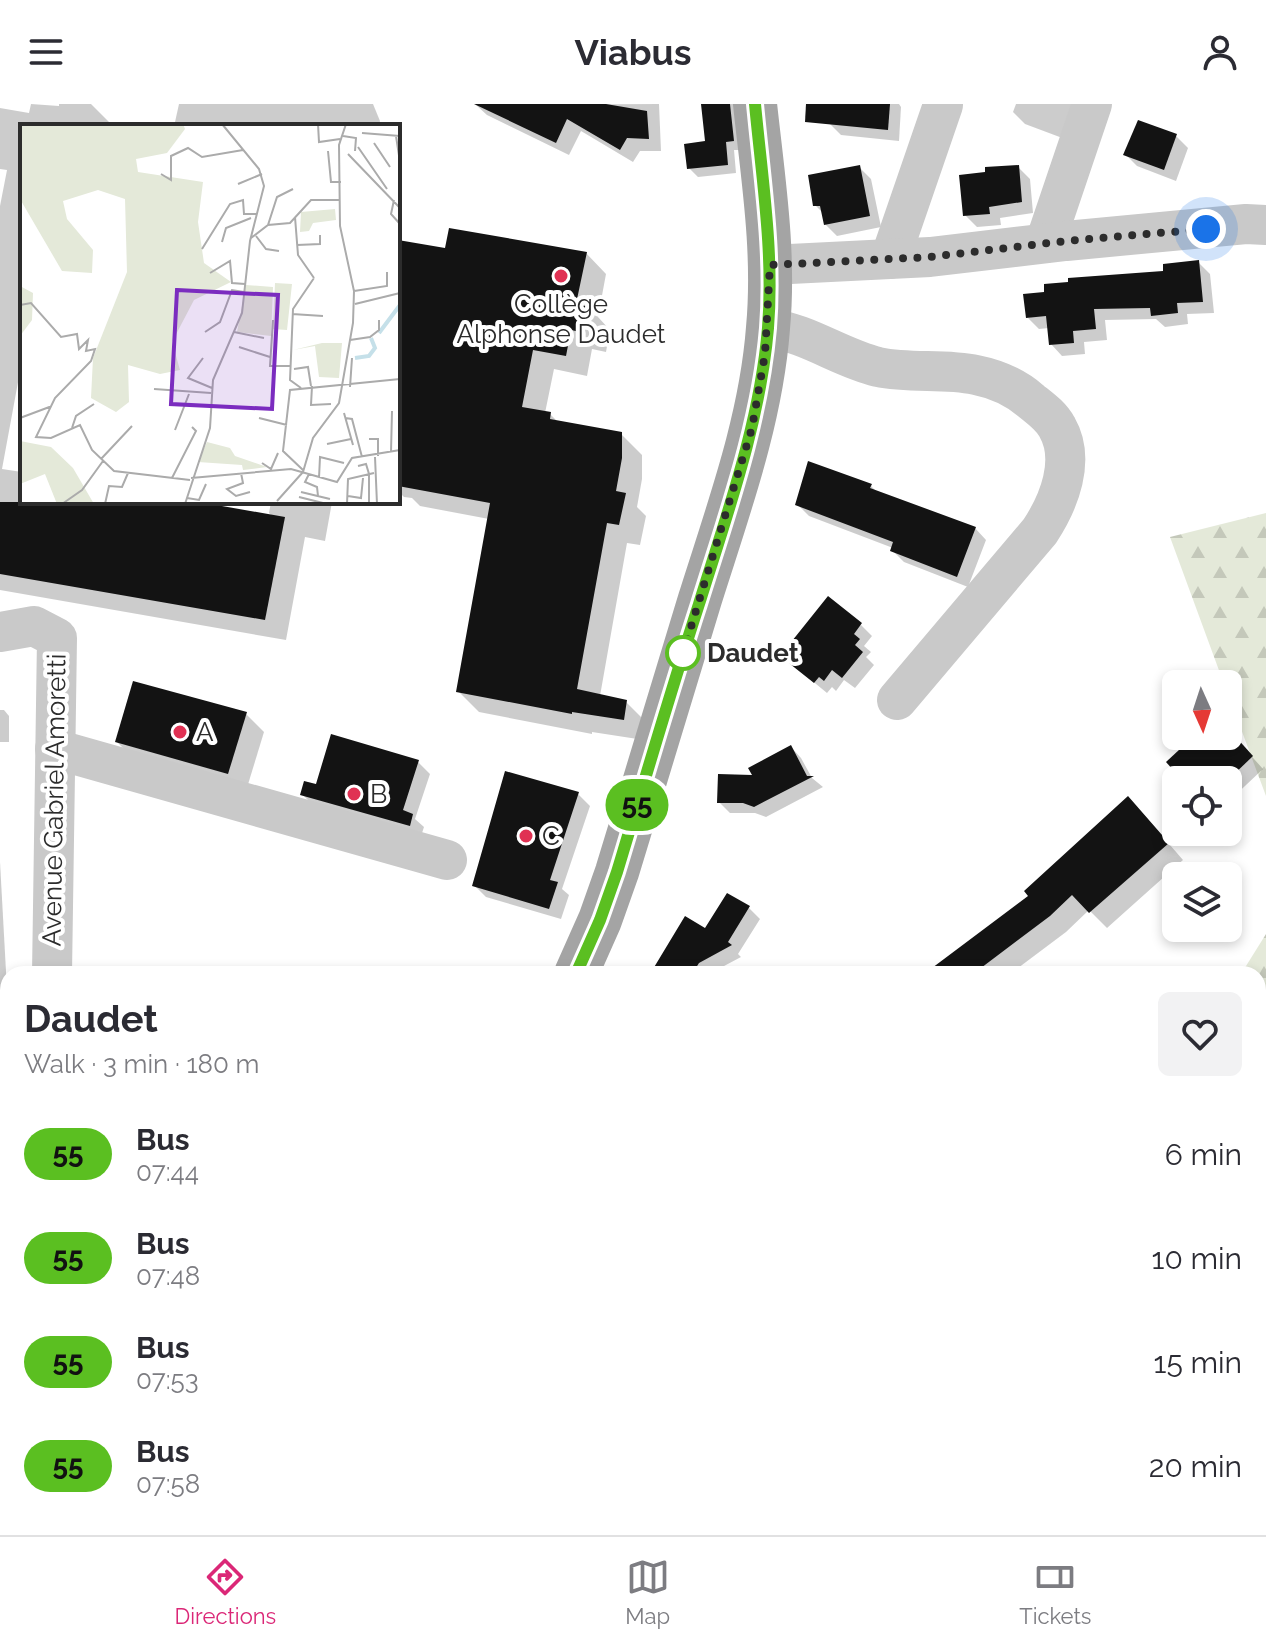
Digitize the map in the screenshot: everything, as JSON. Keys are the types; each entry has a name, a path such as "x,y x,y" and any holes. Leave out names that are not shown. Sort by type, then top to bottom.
{"main road":[{"path":"580,966 617,872 725,522 752,428 763,374 770,265 755,104"}],"street":[{"path":"1045,243 1092,104"},
{"path":"890,259 943,105"},
{"path":"770,265 968,253 1246,224 1266,225"},
{"path":"768,328 794,333 864,363 887,369 961,373 995,380 1025,396 1048,414 1063,441 1062,487 1050,517 897,700"},
{"name":"Avenue Gabriel Amoretti","path":"0,632 34,626 57,638 52,966"},
{"path":"55,749 447,860"}],"green space":[{"path":"1266,513 1266,796 1242,732 1242,670 1219,670 1170,537"},
{"path":"1266,934 1266,966 1246,966"}],"building":[{"path":"474,104 606,104 647,111 649,139 627,138 620,150 567,119 556,143"},
{"path":"701,104 730,104 734,141 726,142 728,165 687,169 684,144 705,141"},
{"path":"806,104 890,104 888,130 805,122"},
{"path":"1138,120 1177,134 1164,170 1123,155"},
{"path":"860,165 870,216 824,225 820,206 813,206 808,175"},
{"path":"1019,165 1022,202 989,207 990,214 963,216 959,175 985,172 985,167"},
{"path":"449,228 587,252 576,304 590,307 585,333 571,330 566,356 533,350 522,407 551,412 550,419 622,432 622,458 616,491 626,493 619,525 607,523 577,689 627,700 624,720 572,714 456,692 490,503 400,486 400,240 445,248"},
{"path":"1199,260 1203,302 1177,303 1178,313 1151,316 1150,308 1094,309 1096,329 1073,331 1074,343 1049,345 1046,316 1026,318 1023,294 1044,292 1044,284 1068,282 1068,278 1163,271 1163,264"},
{"path":"808,461 872,484 870,488 976,527 957,577 890,551 893,542 795,505"},
{"path":"0,502 210,504 285,517 265,620 0,574"},
{"path":"828,596 862,623 854,634 860,639 855,645 863,652 842,678 832,670 824,681 819,677 814,683 780,656"},
{"name":"A","path":"133,681 247,712 228,774 115,742"},
{"name":"B","path":"331,734 419,760 403,810 413,814 410,826 300,795 304,781 316,784"},
{"path":"1242,744 1253,756 1242,767 1170,766 1166,762 1179,750 1242,750"},
{"path":"791,745 807,776 814,776 754,807 743,803 717,803 718,774 752,775 748,768"},
{"name":"C","path":"505,771 579,792 550,880 558,882 549,909 472,886"},
{"path":"1128,796 1162,835 1162,846 1166,846 1089,913 1072,895 1050,916 984,966 935,966 1028,896 1024,891"},
{"path":"727,893 750,906 728,942 732,945 697,966 655,966 685,916 705,928"}],"bus line":[{"name":"55","path":"580,966 617,872 725,522 758,399 768,328 770,265 755,104"}],"place":[{"name":"Collège Alphonse Daudet","path":"561,276"},
{"name":"Daudet","path":"683,653"},
{"name":"A","path":"180,732"},
{"name":"B","path":"354,794"},
{"name":"C","path":"526,836"}],"route":[{"path":"683,653 752,428 768,328 770,265 930,257 1206,229"}]}
